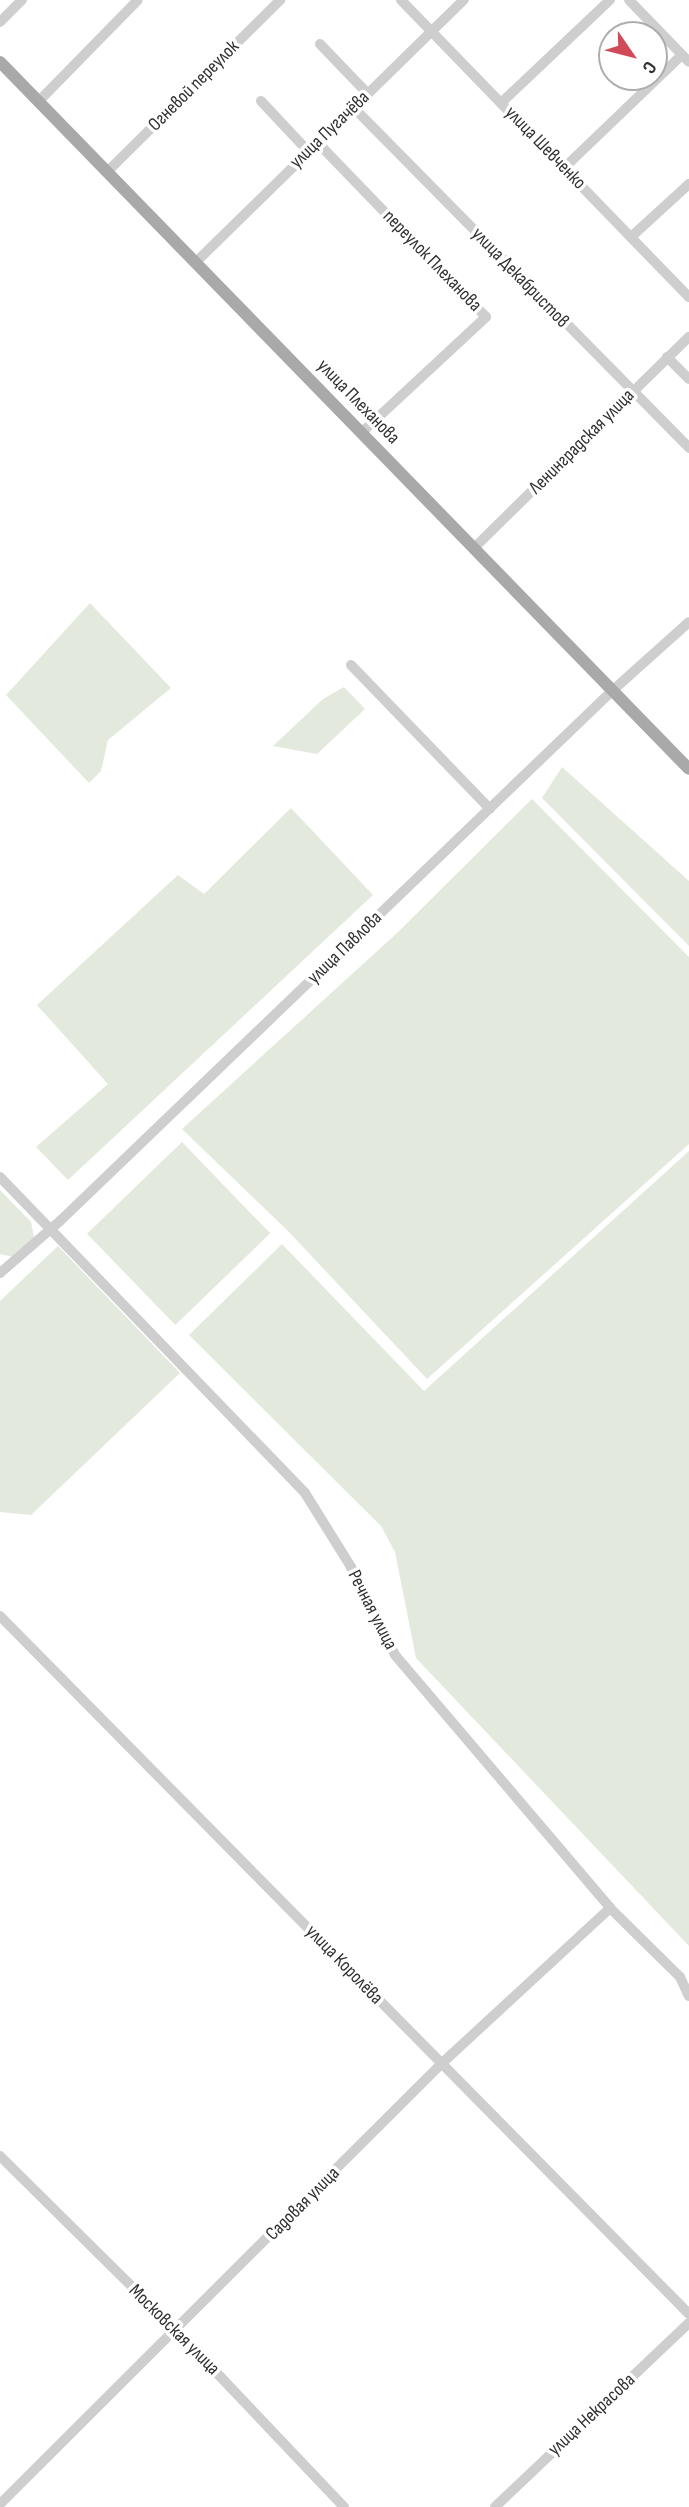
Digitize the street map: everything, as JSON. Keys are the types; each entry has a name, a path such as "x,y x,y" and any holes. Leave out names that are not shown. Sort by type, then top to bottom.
{"main road":[{"name":"улица Плеханова","path":"0,62 689,769"}],"street":[{"path":"0,22 22,0"},
{"path":"39,101 138,0"},
{"name":"Огневой переулок","path":"108,171 280,0"},
{"name":"улица Шевченко","path":"401,0 689,298"},
{"name":"улица Пугачёва","path":"196,262 464,0"},
{"path":"501,103 610,0"},
{"path":"564,168 686,59 629,0"},
{"path":"320,44 367,93"},
{"path":"261,101 308,151"},
{"name":"улица Декабристов","path":"353,107 689,448"},
{"name":"переулок Плеханова","path":"317,142 486,317 361,433"},
{"path":"631,237 689,184"},
{"name":"Ленинградская улица","path":"475,547 689,337"},
{"path":"667,358 689,379"},
{"name":"улица Павлова","path":"2,1269 51,1230 612,691 689,622"},
{"path":"351,666 490,810"},
{"name":"Речная улица","path":"0,1177 305,1493 351,1567 395,1655 611,1908 680,1977 689,1996"},
{"name":"улица Королёва","path":"0,1616 249,1866 440,2066 499,2120 689,2314"},
{"name":"Садовая улица","path":"0,2504 440,2066 611,1908"},
{"name":"Московская улица","path":"0,2156 176,2330 344,2507"},
{"name":"улица Некрасова","path":"495,2507 689,2323"}],"shaded area":[{"path":"90,603 171,688 108,740 101,771 89,783 6,695"},
{"path":"344,687 365,709 317,754 273,746 323,699"},
{"path":"562,767 689,881 689,946 542,798"},
{"path":"532,799 689,957 689,1144 427,1379 288,1231 182,1129 397,933"},
{"path":"291,808 373,895 68,1180 36,1147 108,1084 37,1005 178,875 204,894"},
{"path":"182,1142 270,1233 175,1325 87,1234"},
{"path":"689,1151 689,1946 416,1658 395,1552 381,1526 189,1335 282,1244 424,1391"},
{"path":"0,1190 31,1222 34,1237 14,1257 0,1254"},
{"path":"58,1246 180,1373 31,1515 0,1512 0,1301"}]}
